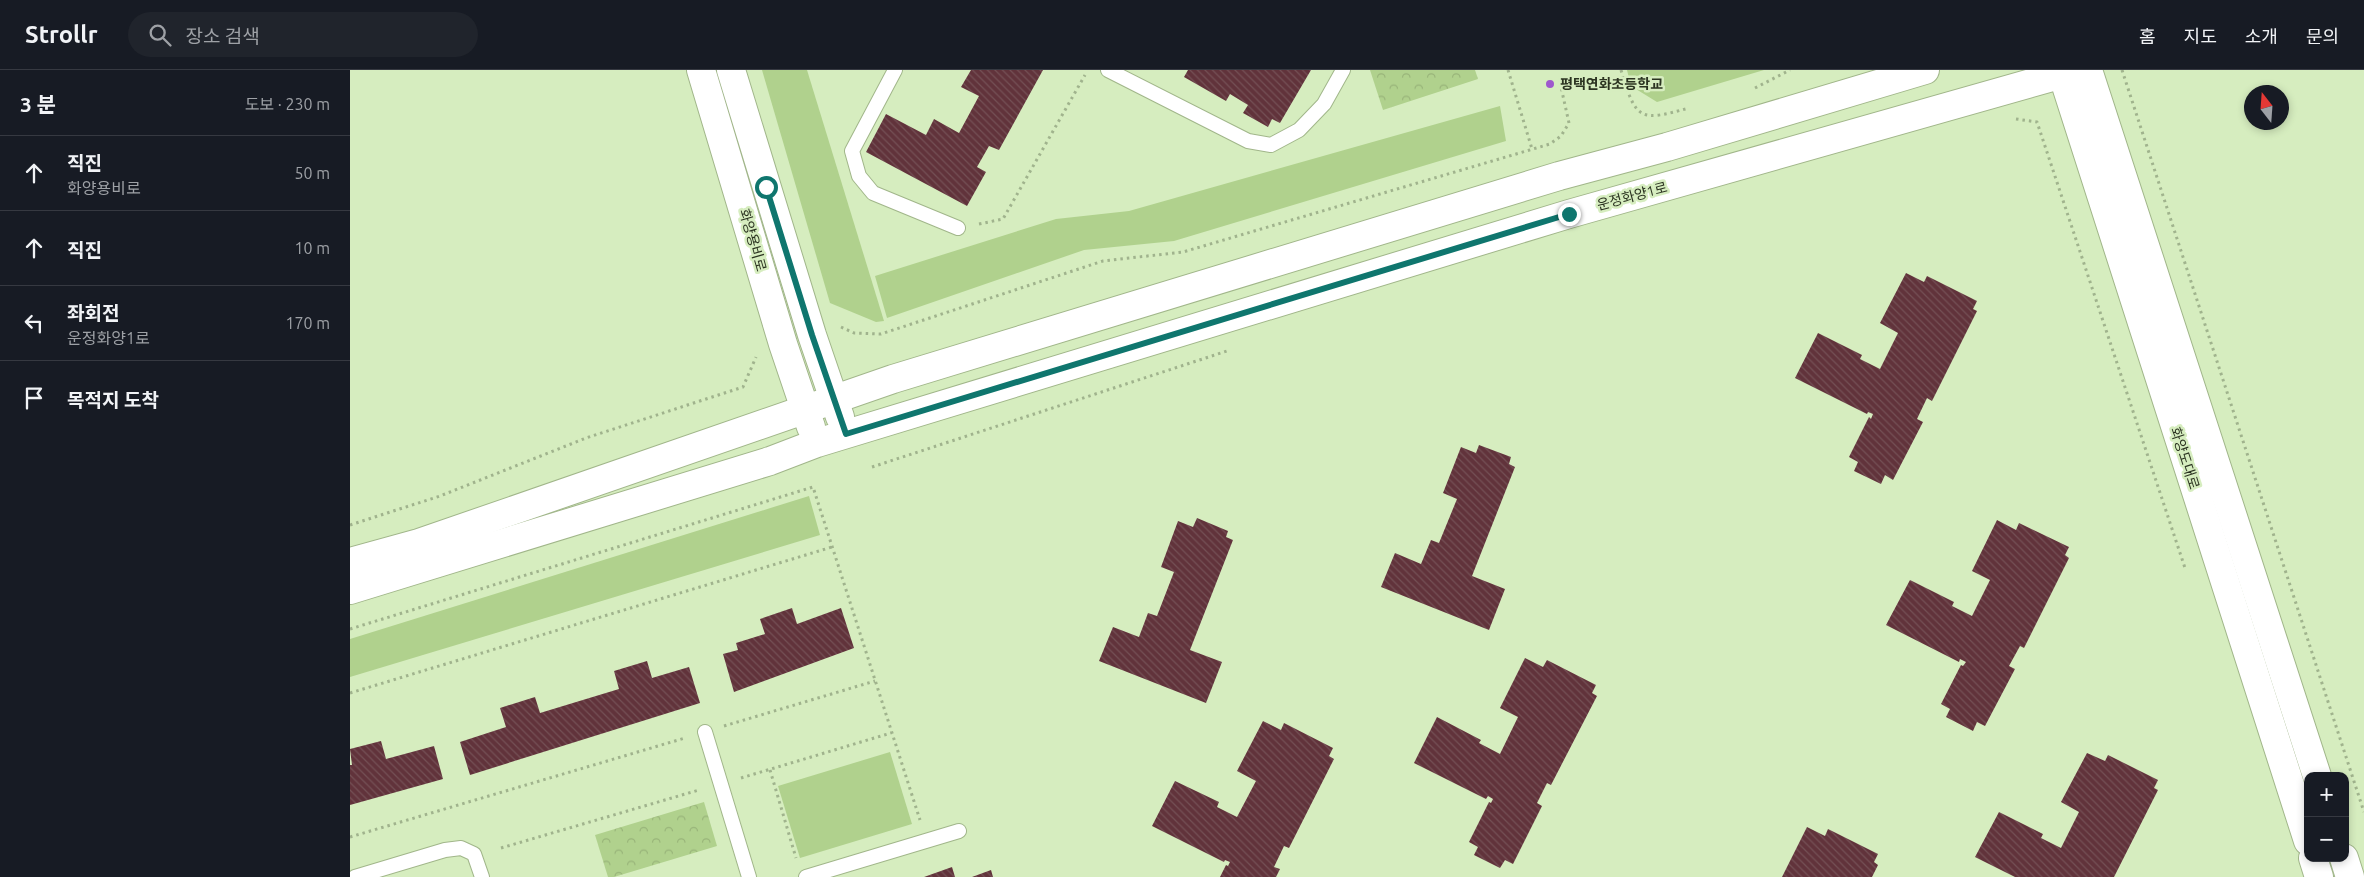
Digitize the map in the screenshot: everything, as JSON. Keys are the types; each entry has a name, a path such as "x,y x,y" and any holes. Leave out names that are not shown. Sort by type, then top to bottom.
{"street":[{"name":"화양용비로","path":"701,70 783,344 817,444"},
{"name":"화양용비로","path":"731,70 812,335 846,434"},
{"path":"350,562 428,539 834,398 1559,176 1677,144 1926,70"},
{"name":"운정화양1로","path":"350,590 760,464 846,434 1569,214 2072,71"},
{"name":"화양도대로","path":"2072,71 2316,772"},
{"name":"화양도대로","path":"2072,71 2304,828"},
{"path":"2314,862 2319,877"},
{"path":"2345,862 2350,877"}],"lane":[{"path":"895,70 852,150 859,176 873,193 958,228"},
{"path":"1108,70 1248,141 1272,145 1299,130 1324,104 1343,70"},
{"path":"705,732 750,877"},
{"path":"806,877 959,830"},
{"path":"355,877 444,850 461,848 474,854 482,877"}],"path":[{"path":"958,228 1003,219 1088,70"},
{"path":"1508,70 1532,149"},
{"path":"1620,70 1628,95 1636,108 1647,116 1656,117 1691,107"},
{"path":"1753,89 1790,70"},
{"path":"2122,70 2364,812"},
{"path":"836,324 854,333 881,334 1103,261 1183,252 1550,144 1561,136 1569,123 1561,88"},
{"path":"2037,122 2185,568"},
{"path":"872,467 1230,350"},
{"path":"350,525 440,496 586,438 743,386 759,351"},
{"path":"350,629 813,487 926,841"},
{"path":"350,693 832,547"},
{"path":"350,837 875,681"},
{"path":"502,848 892,733"},
{"path":"770,770 796,859"}],"green space":[{"path":"762,70 807,70 884,321 876,322 830,303"},
{"path":"1370,70 1475,70 1478,79 1383,110"},
{"path":"1627,70 1764,70 1657,102 1631,86"},
{"path":"1500,106 1506,141 1174,241 1084,250 887,318 875,276 1056,219 1129,211"},
{"path":"809,496 820,535 350,677 350,639"},
{"path":"890,752 912,824 800,858 778,786"},
{"path":"704,802 717,846 614,877 608,877 595,835"}],"building":[{"path":"971,70 1043,70 999,150 989,146 977,167 986,172 967,206 866,152 886,114 926,135 934,119 959,133 979,96 961,87"},
{"path":"1188,70 1311,70 1280,123 1272,119 1268,127 1243,113 1248,105 1230,94 1226,101 1184,77"},
{"path":"1906,273 1924,282 1927,276 1977,301 1973,309 1977,311 1932,401 1927,398 1917,419 1923,422 1893,480 1885,475 1881,484 1854,471 1858,462 1849,457 1869,417 1871,419 1873,414 1868,412 1867,414 1795,378 1818,333 1862,355 1860,359 1880,369 1898,333 1880,323"},
{"path":"1479,445 1511,457 1509,464 1515,467 1472,576 1505,589 1489,630 1381,587 1395,553 1421,564 1431,540 1439,543 1457,499 1443,493 1461,447 1476,453"},
{"path":"1197,518 1228,531 1226,537 1233,540 1190,650 1222,662 1206,703 1099,661 1113,627 1139,637 1148,613 1157,616 1174,572 1161,567 1178,521 1193,527"},
{"path":"1997,520 2016,530 2019,523 2069,547 2065,555 2069,558 2024,648 2020,646 2009,666 2015,669 1985,726 1977,722 1973,731 1946,717 1950,709 1941,704 1961,665 1963,666 1966,662 1960,659 1959,662 1886,625 1910,580 1954,602 1952,606 1972,616 1990,580 1972,571"},
{"path":"792,608 797,624 841,608 854,648 734,692 723,654 738,650 736,643 765,634 760,619"},
{"path":"1525,658 1543,667 1547,660 1596,685 1592,693 1597,696 1551,785 1547,783 1537,803 1542,806 1513,864 1505,860 1500,868 1474,855 1478,847 1469,842 1489,802 1491,803 1493,799 1488,796 1486,799 1414,763 1437,717 1481,740 1479,743 1500,754 1518,717 1500,708"},
{"path":"647,661 652,678 689,667 700,703 470,775 460,742 506,727 500,708 535,697 540,713 619,689 614,671"},
{"path":"1263,721 1281,730 1284,723 1333,748 1329,756 1334,759 1289,848 1284,846 1274,867 1280,869 1276,877 1220,877 1226,865 1228,866 1230,862 1225,860 1224,862 1152,826 1175,781 1219,802 1217,807 1237,817 1256,781 1237,771"},
{"path":"381,741 386,759 434,746 443,779 350,805 350,765 352,765 350,749"},
{"path":"2087,753 2105,761 2108,755 2158,780 2154,788 2158,790 2114,877 2015,877 1975,857 1999,812 2043,834 2041,838 2061,848 2079,812 2061,802"},
{"path":"1807,827 1825,836 1828,829 1878,854 1874,862 1878,865 1872,877 1782,877"},
{"path":"952,867 955,877 924,877"},
{"path":"991,870 993,877 972,877"}],"place":[{"name":"평택연화초등학교","path":"1550,84"}],"route":[{"path":"766,187 812,335 846,434 905,418 1569,214"}]}
